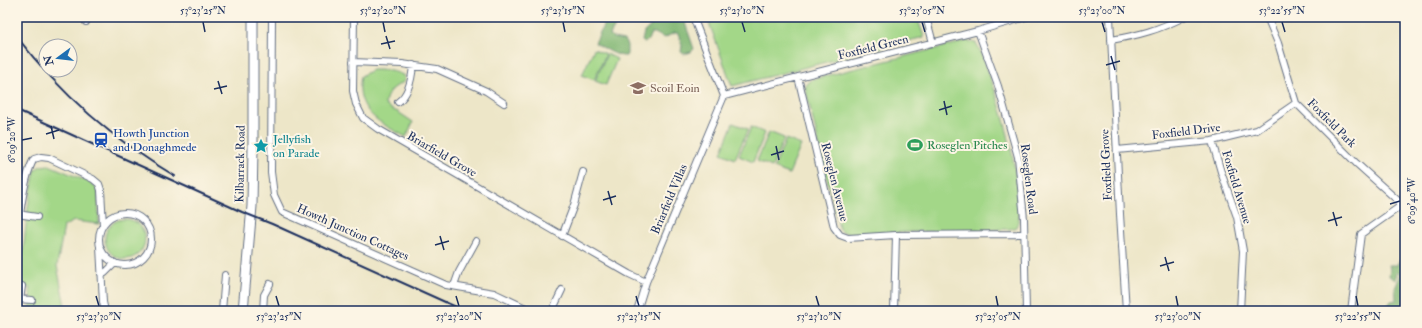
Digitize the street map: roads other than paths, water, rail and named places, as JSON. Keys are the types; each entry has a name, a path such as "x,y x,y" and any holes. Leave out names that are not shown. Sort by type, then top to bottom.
{"main road":[{"name":"Kilbarrack Road","path":"243,311 252,206 253,17"}],"street":[{"name":"Howth Junction Cottages","path":"272,17 271,172 274,195 282,212 437,282 494,293 532,311"},
{"name":"Briarfield Grove","path":"354,17 353,91 356,104 363,118 385,133 562,236 646,282"},
{"path":"693,17 724,96"},
{"path":"926,17 933,43"},
{"name":"Foxfield Green","path":"724,96 933,43 1025,17"},
{"name":"Foxfield Grove","path":"1110,17 1126,311"},
{"path":"1111,40 1141,35 1165,27 1184,17"},
{"name":"Foxfield Park","path":"1267,17 1278,43 1296,103 1356,163 1404,204"},
{"name":"Roseglen Road","path":"978,31 998,86 1018,157 1024,234 1026,311"},
{"path":"353,62 413,65 437,69 486,91 504,103"},
{"path":"398,102 406,94 413,65"},
{"name":"Roseglen Avenue","path":"798,77 834,227 836,232 840,235 848,238 896,235 1024,234"},
{"name":"Briarfield Villas","path":"637,311 646,282 724,96"},
{"name":"Foxfield Drive","path":"1117,150 1212,142 1257,130 1296,103"},
{"name":"Foxfield Avenue","path":"1212,142 1237,217 1243,250 1240,311"},
{"path":"36,217 18,214 34,159 41,157 48,158 93,179 99,184 101,190 103,225 100,234 102,302 105,311"},
{"path":"562,236 574,205 582,172"},
{"path":"1351,311 1361,234 1404,204"},
{"path":"100,244 102,251 107,258 115,263 123,265 132,264 139,261 146,255 150,248 150,231 146,223 140,217 133,214 116,214 103,225"},
{"path":"894,311 896,235"},
{"path":"454,286 459,272 476,241"},
{"path":"101,274 105,273 115,263"},
{"path":"222,311 225,275"},
{"path":"263,311 264,295 270,284"},
{"path":"22,286 19,299 32,300"},
{"path":"552,311 562,290"}],"railway":[{"path":"17,37 51,77 90,114 131,147 175,176"},
{"path":"17,110 465,311"}],"place":[{"name":"Scoil Eoin","path":"638,88"},
{"name":"Howth Junction and Donaghmede","path":"101,140"},
{"name":"Roseglen Pitches","path":"915,145"},
{"name":"Jellyfish on Parade","path":"261,146"}]}
